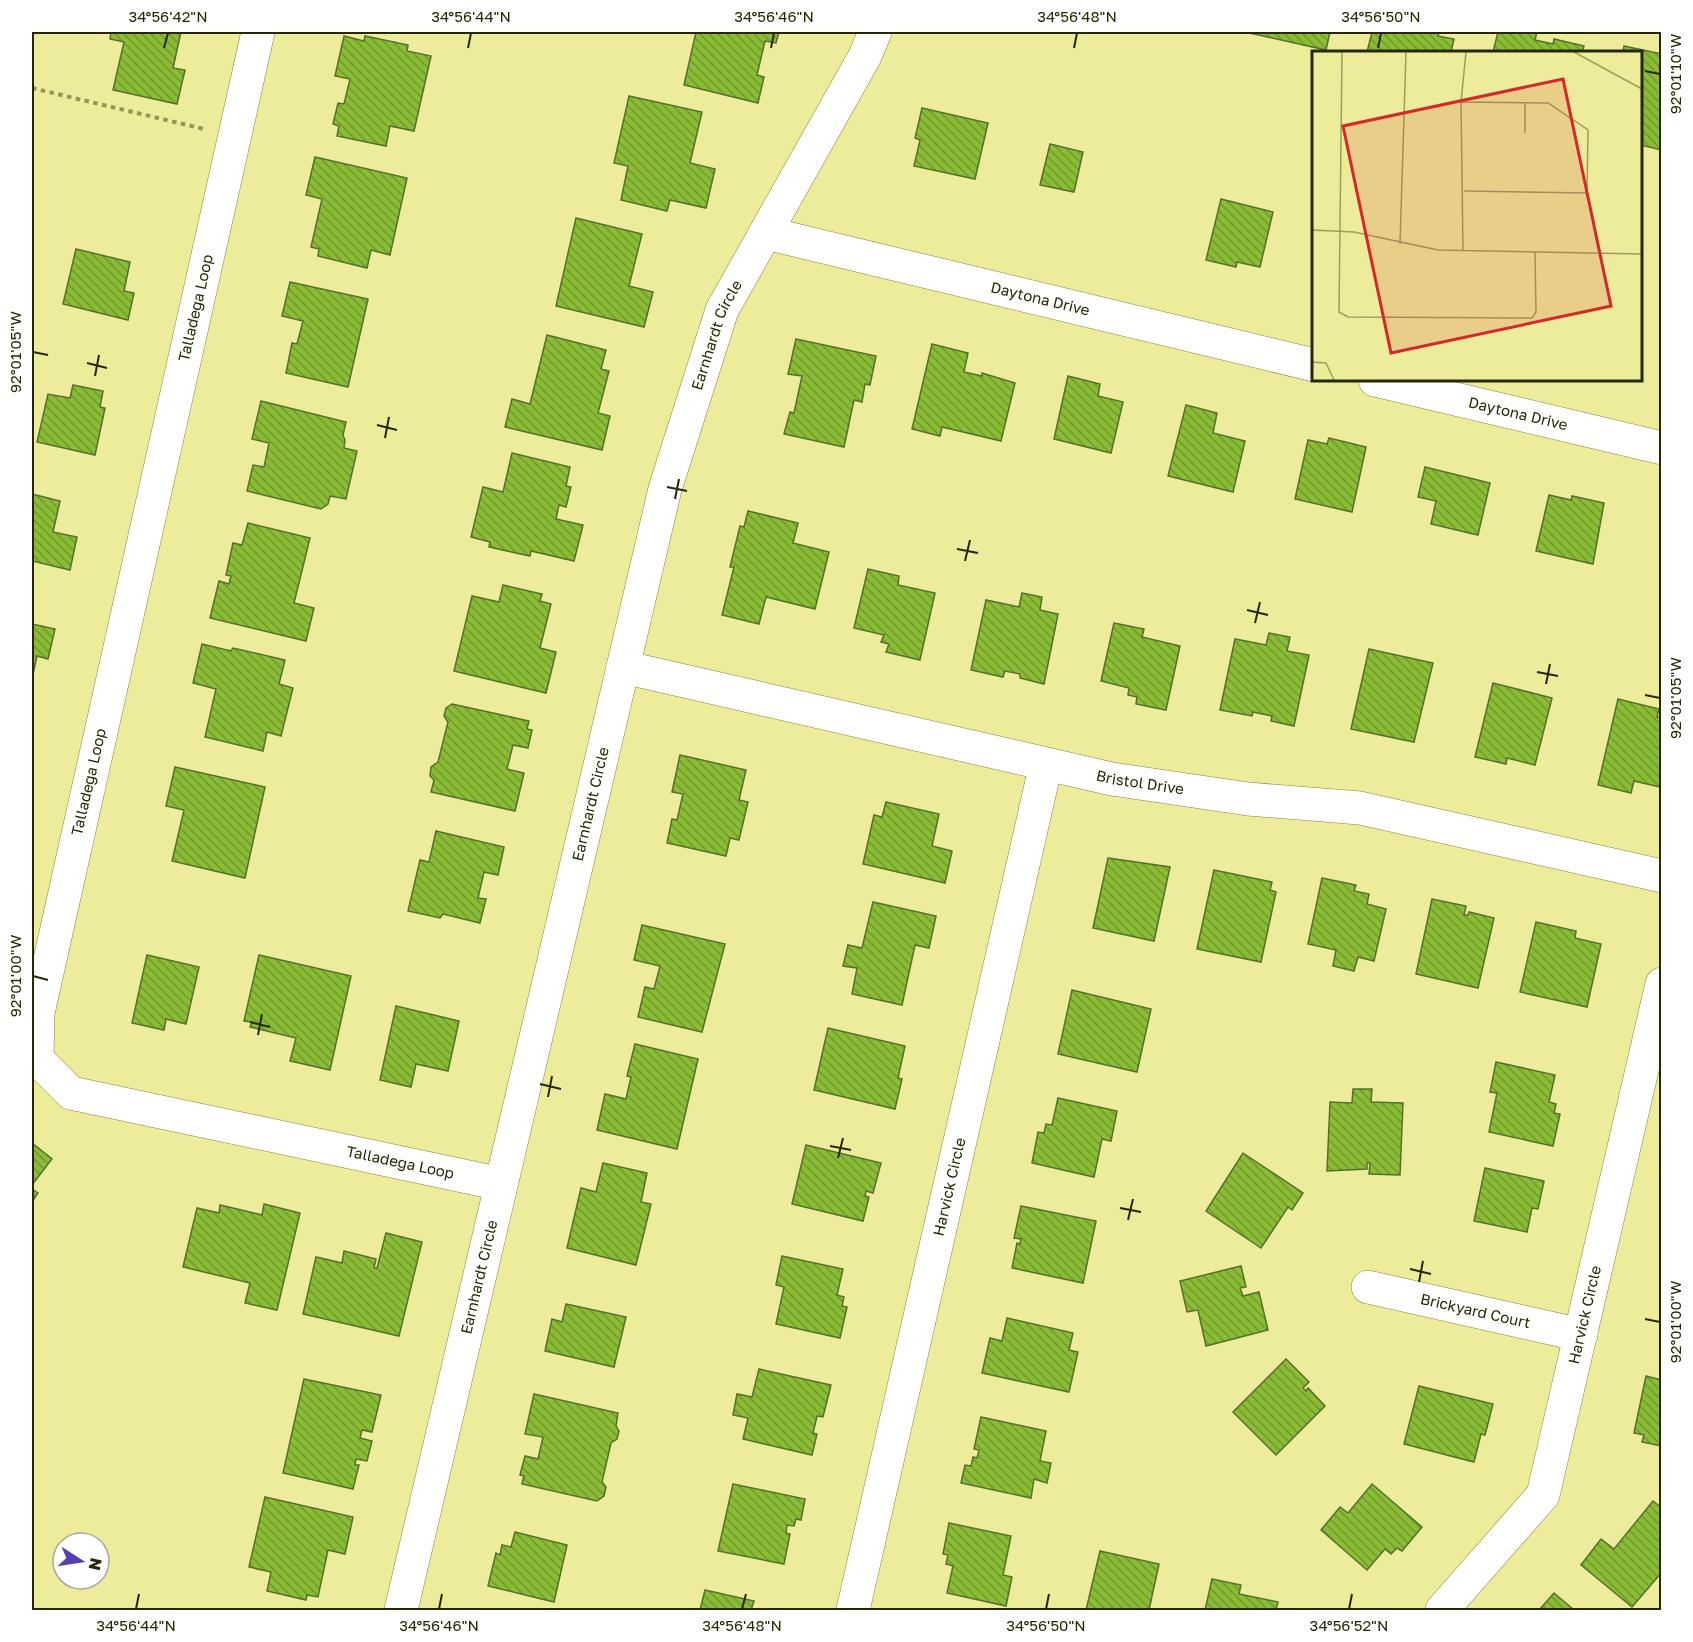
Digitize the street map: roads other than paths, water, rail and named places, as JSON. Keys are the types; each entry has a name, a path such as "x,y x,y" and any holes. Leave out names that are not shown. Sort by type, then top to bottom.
{"street":[{"name":"Talladega Loop","path":"258,32 38,1013 37,1059 71,1093 501,1184"},
{"name":"Earnhardt Circle","path":"400,1611 665,489 722,310 865,56 875,32"},
{"name":"Daytona Drive","path":"766,233 1312,365"},
{"name":"Daytona Drive","path":"1379,381 1662,448"},
{"name":"Bristol Drive","path":"623,667 1112,779 1248,799 1360,808 1662,876"},
{"name":"Harvick Circle","path":"853,1611 1046,764"},
{"name":"Harvick Circle","path":"1442,1611 1543,1495 1662,984"},
{"name":"Brickyard Court","path":"1368,1287 1581,1335"}]}
